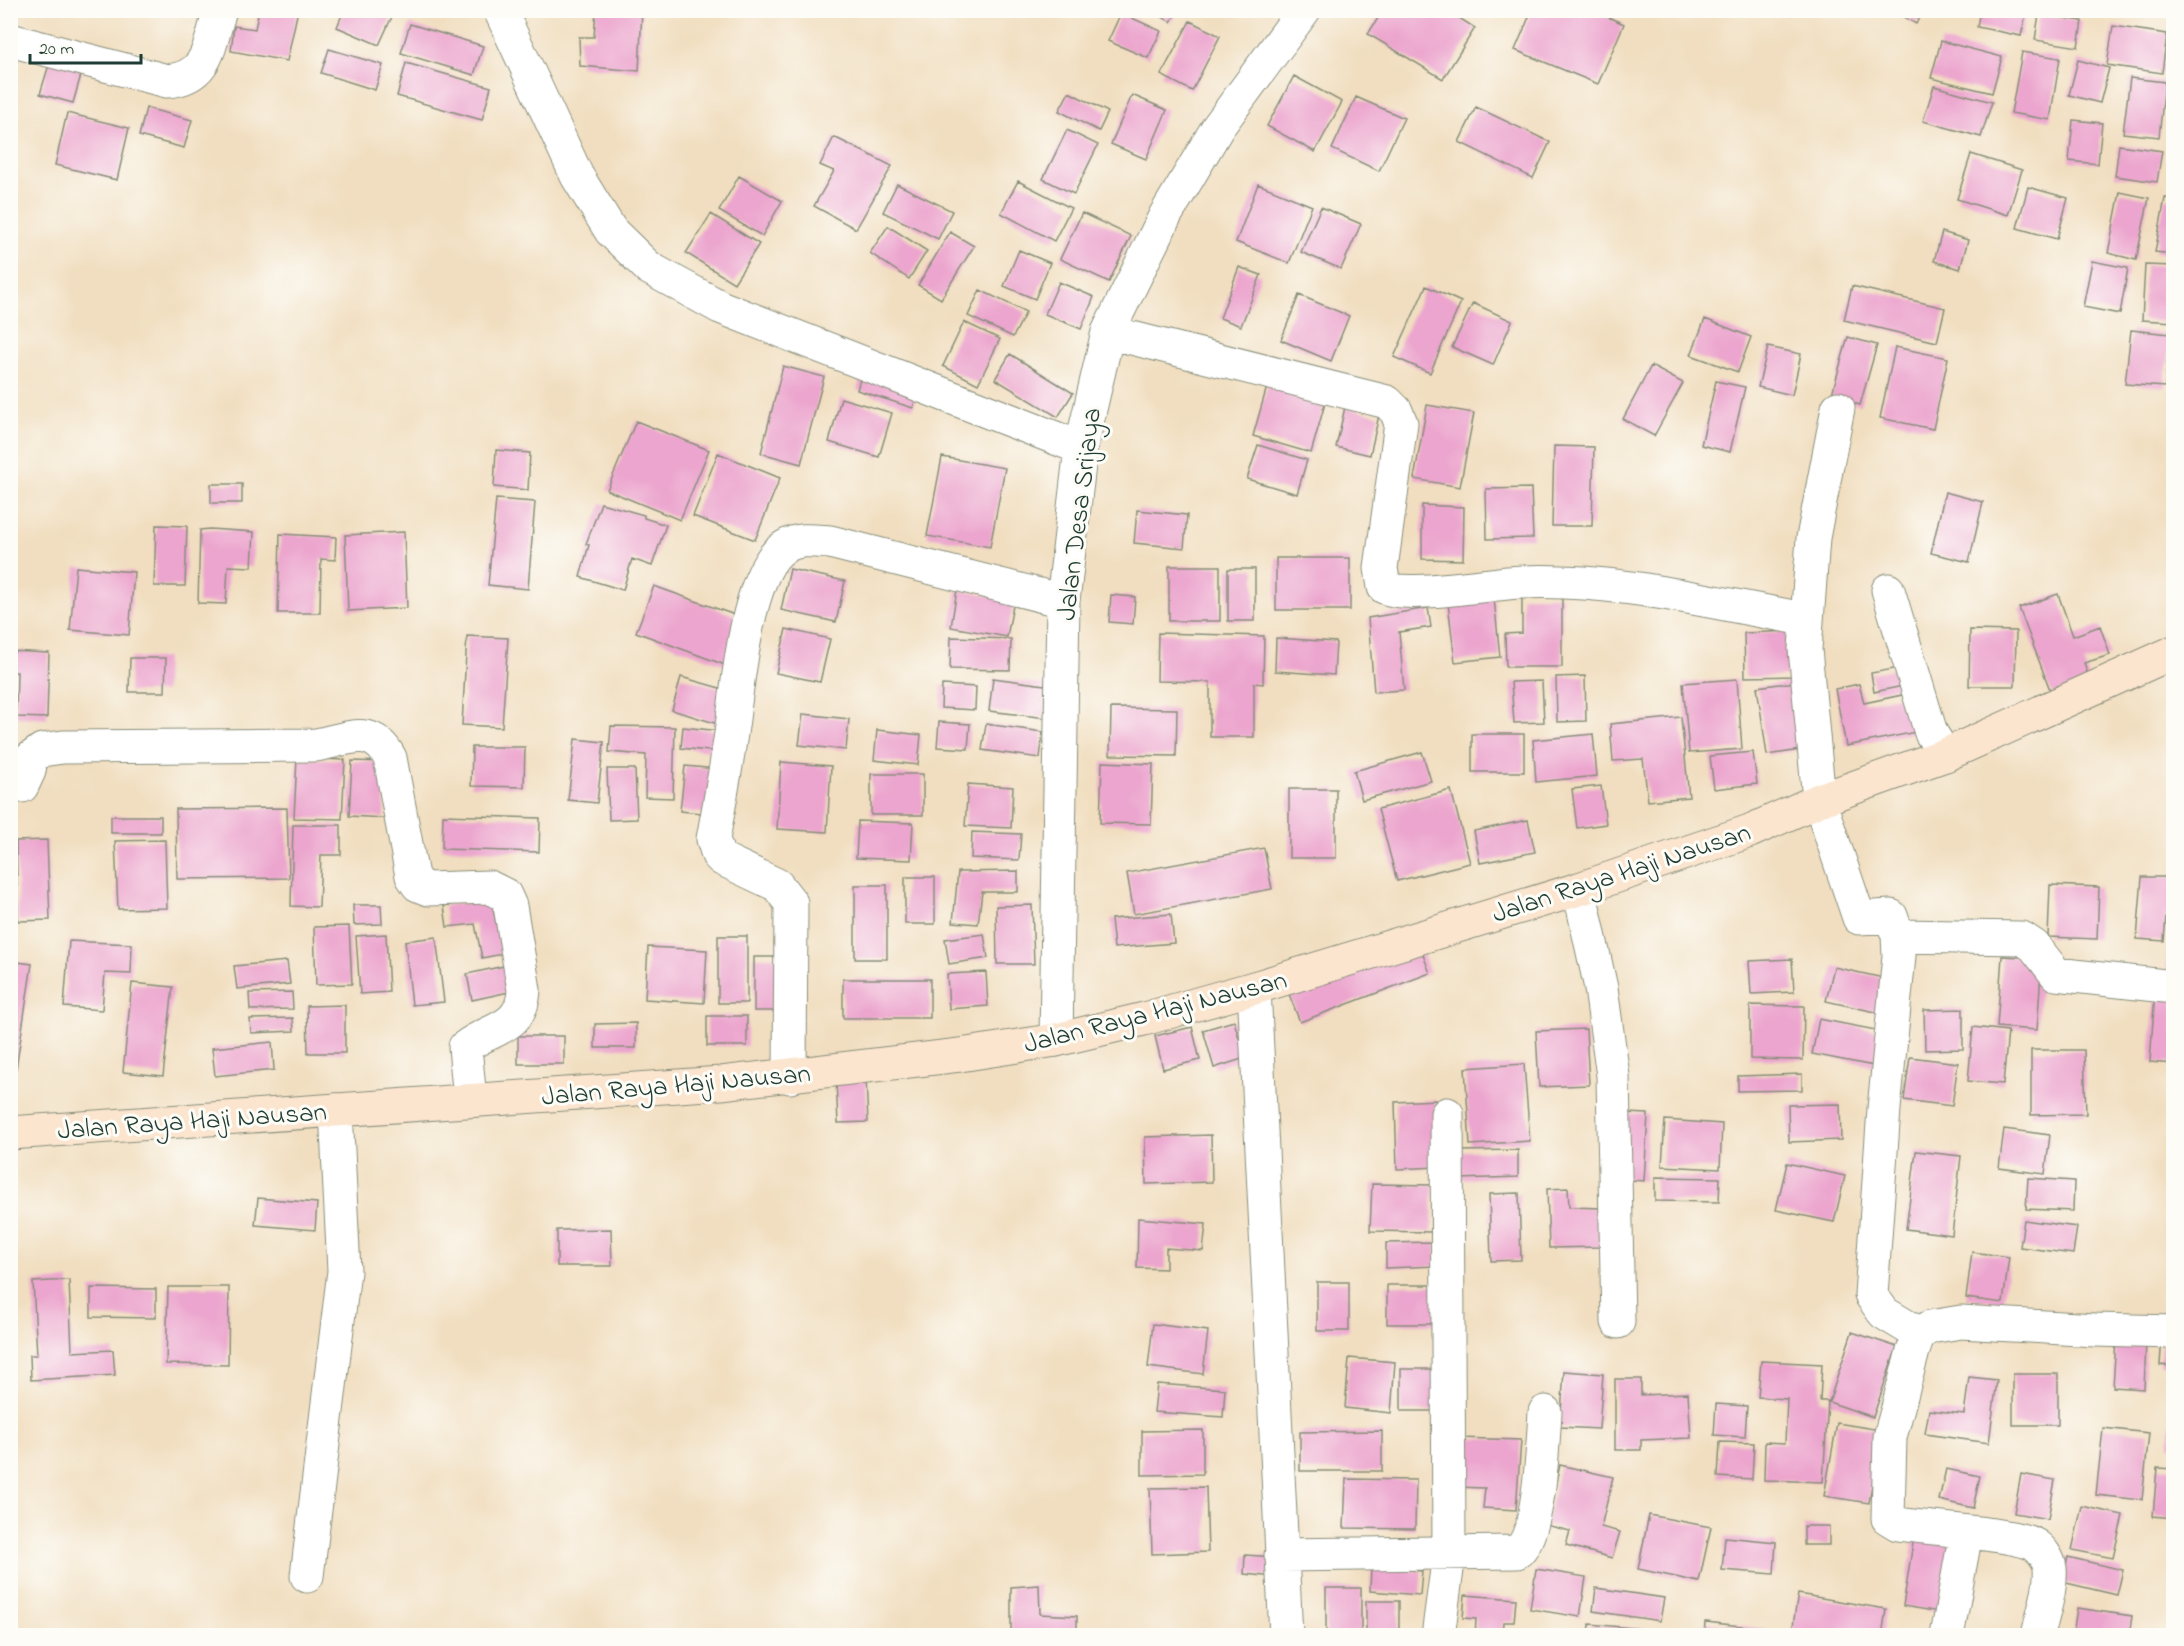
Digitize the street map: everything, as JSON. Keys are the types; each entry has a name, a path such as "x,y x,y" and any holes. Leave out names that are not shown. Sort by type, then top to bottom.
{"street":[{"path":"10,40 167,81 181,80 195,73 203,62 220,10"},
{"path":"500,10 577,176 611,231 649,268 720,307 1081,448"},
{"name":"Jalan Desa Srijaya","path":"1056,1040 1063,601 1081,448 1108,332 1165,216 1218,127 1304,10"},
{"path":"1108,332 1392,405 1401,423 1381,568 1384,587 1408,591 1519,582 1606,584 1644,588 1806,620"},
{"path":"1838,408 1812,538 1806,620 1809,711 1819,800 1859,918 1891,916 1898,936 1899,956 1884,1109 1871,1295 1884,1313 1919,1334"},
{"path":"790,1077 791,903 777,885 722,859 718,855 713,838 733,723 740,657 749,614 769,566 784,547 804,540 830,542 1063,601"},
{"path":"1888,590 1930,733 1945,755"},
{"name":"Jalan Raya Haji Nausan","path":"10,1133 790,1077 1056,1040 1144,1019 1254,988 1579,889 1750,831 1819,800 1945,755 2174,652"},
{"path":"10,786 22,786 29,771 31,758 42,750 63,747 316,745 352,737 368,737 382,743 390,758 409,868 418,885 428,889 489,887 505,895 510,906 524,990 523,1002 519,1014 465,1047 470,1100"},
{"path":"1579,889 1601,988 1613,1076 1618,1322"},
{"path":"1898,936 2022,938 2034,946 2056,974 2174,987"},
{"path":"1254,988 1286,1635"},
{"path":"307,1576 344,1271 336,1110"},
{"path":"1438,1635 1449,1555 1448,1114"},
{"path":"2038,1635 2049,1584 2050,1566 2045,1555 2034,1545 1898,1524 1888,1518 1890,1437 1903,1384 1919,1334 1930,1327 1961,1322 2174,1332"},
{"path":"1281,1555 1449,1555 1509,1553 1522,1549 1533,1520 1539,1488 1545,1412"},
{"path":"1947,1635 1966,1533"}],"building":[{"path":"259,10 298,10 287,61 231,51 234,26 255,29"},
{"path":"344,10 395,10 379,45 337,27"},
{"path":"596,10 642,10 639,71 580,66 579,37 594,37"},
{"path":"1150,10 1178,10 1171,22"},
{"path":"1383,10 1447,10 1475,28 1443,79 1368,34"},
{"path":"1532,10 1592,10 1624,24 1598,84 1515,50"},
{"path":"1891,10 1923,10 1916,24"},
{"path":"1980,10 2027,10 2021,36 1977,27"},
{"path":"2130,10 2166,10 2166,16"},
{"path":"1121,13 1161,31 1148,58 1108,41"},
{"path":"2039,14 2082,21 2078,47 2035,40"},
{"path":"1190,21 1220,36 1192,91 1161,75"},
{"path":"410,24 483,46 474,75 401,53"},
{"path":"2113,26 2167,34 2162,73 2107,65"},
{"path":"1941,41 2002,57 1992,93 1931,78"},
{"path":"329,49 383,65 375,90 321,73"},
{"path":"2022,52 2060,58 2050,120 2011,113"},
{"path":"51,58 83,68 73,103 40,94"},
{"path":"2078,60 2109,68 2100,103 2069,95"},
{"path":"406,63 491,87 482,120 397,96"},
{"path":"1294,76 1342,102 1315,152 1267,126"},
{"path":"2130,78 2165,82 2159,137 2123,133"},
{"path":"1934,86 1992,102 1981,137 1923,121"},
{"path":"1069,92 1108,112 1099,131 1059,111"},
{"path":"1132,95 1167,110 1146,159 1111,144"},
{"path":"1356,97 1404,118 1379,171 1332,149"},
{"path":"1476,107 1550,142 1533,178 1459,142"},
{"path":"146,108 192,120 184,148 139,136"},
{"path":"67,113 129,128 117,180 55,165"},
{"path":"2073,120 2102,123 2098,164 2069,161"},
{"path":"1067,130 1098,145 1074,194 1043,179"},
{"path":"834,137 892,166 856,229 814,206 834,171 820,165"},
{"path":"2119,145 2162,151 2157,182 2115,176"},
{"path":"1971,154 2022,170 2008,215 1957,199"},
{"path":"739,176 782,201 762,236 719,211"},
{"path":"1018,181 1071,208 1054,241 1001,213"},
{"path":"897,184 952,211 938,239 883,212"},
{"path":"1258,184 1312,206 1289,263 1236,242"},
{"path":"2028,187 2068,198 2057,239 2017,228"},
{"path":"2120,192 2149,198 2136,260 2108,253"},
{"path":"2165,198 2174,199 2174,254 2155,252"},
{"path":"1321,207 1361,224 1341,269 1301,252"},
{"path":"1082,213 1131,236 1109,282 1060,259"},
{"path":"711,214 759,244 734,283 686,253"},
{"path":"888,226 927,251 909,279 870,253"},
{"path":"950,232 974,246 941,299 918,285"},
{"path":"1942,232 1968,240 1960,269 1934,261"},
{"path":"1019,250 1050,263 1035,299 1004,286"},
{"path":"2092,261 2128,268 2120,314 2083,307"},
{"path":"2145,265 2174,266 2174,322 2142,320"},
{"path":"1239,267 1261,275 1241,326 1220,318"},
{"path":"1059,282 1094,297 1081,329 1045,314"},
{"path":"1426,286 1461,302 1430,373 1394,357"},
{"path":"1852,286 1945,308 1937,342 1844,320"},
{"path":"980,290 1026,312 1013,337 968,316"},
{"path":"1299,295 1349,316 1331,361 1281,340"},
{"path":"1473,303 1512,321 1493,365 1452,347"},
{"path":"1705,319 1751,337 1738,372 1691,355"},
{"path":"964,322 1000,339 978,384 943,366"},
{"path":"2131,330 2170,334 2165,387 2125,384"},
{"path":"1848,337 1877,345 1860,405 1831,397"},
{"path":"1768,347 1801,354 1792,395 1758,387"},
{"path":"1895,347 1948,358 1933,429 1880,418"},
{"path":"1010,354 1073,393 1058,417 995,379"},
{"path":"783,366 824,377 801,464 761,453"},
{"path":"1651,366 1683,383 1654,436 1623,419"},
{"path":"861,376 917,393 913,408 857,390"},
{"path":"1716,381 1745,387 1730,452 1701,445"},
{"path":"1268,383 1326,400 1311,453 1253,436"},
{"path":"841,398 892,413 879,457 829,442"},
{"path":"1427,405 1474,413 1460,487 1414,479"},
{"path":"1345,407 1379,415 1370,455 1336,447"},
{"path":"636,421 709,450 680,520 607,490"},
{"path":"1258,445 1307,460 1297,494 1247,479"},
{"path":"1554,446 1594,447 1592,526 1552,526"},
{"path":"496,450 530,453 528,490 494,487"},
{"path":"718,453 780,478 755,540 693,516"},
{"path":"942,457 1005,468 990,547 927,536"},
{"path":"211,484 242,484 242,503 211,503"},
{"path":"1531,488 1533,538 1487,539 1486,489"},
{"path":"1945,492 1983,502 1969,562 1931,553"},
{"path":"496,499 535,502 528,589 488,585"},
{"path":"601,503 644,515 644,518 666,525 652,566 632,559 623,590 580,577 589,545 586,544"},
{"path":"1422,505 1464,507 1463,560 1422,559"},
{"path":"1137,510 1187,515 1184,548 1134,543"},
{"path":"156,525 187,526 185,586 154,586"},
{"path":"200,530 254,532 252,567 228,566 226,604 198,603"},
{"path":"404,532 407,608 348,611 345,535"},
{"path":"280,534 336,537 335,560 321,559 320,613 278,613"},
{"path":"1276,558 1350,558 1350,610 1276,610"},
{"path":"1169,566 1220,566 1220,621 1169,621"},
{"path":"76,567 134,572 129,635 70,630"},
{"path":"790,569 845,581 836,622 781,610"},
{"path":"1228,569 1255,569 1255,621 1228,621"},
{"path":"654,586 743,618 725,665 636,632"},
{"path":"957,590 1014,600 1007,637 951,627"},
{"path":"2058,594 2073,636 2100,626 2110,655 2084,663 2090,681 2052,695 2019,608"},
{"path":"1111,595 1135,597 1133,624 1109,622"},
{"path":"1522,596 1562,596 1562,667 1506,667 1505,634 1522,633"},
{"path":"1494,598 1500,657 1455,662 1448,603"},
{"path":"1428,608 1431,627 1399,632 1404,690 1374,692 1368,618"},
{"path":"786,629 830,639 820,682 776,673"},
{"path":"1970,630 2016,631 2015,686 1969,686"},
{"path":"1794,631 1796,676 1745,677 1744,633"},
{"path":"1158,633 1264,636 1263,684 1254,683 1254,737 1210,737 1210,682 1157,681"},
{"path":"467,636 508,638 502,727 462,725"},
{"path":"951,637 1011,639 1010,670 950,669"},
{"path":"1276,638 1336,642 1334,675 1275,671"},
{"path":"10,651 49,653 47,718 16,717 17,672 10,672"},
{"path":"130,658 166,658 165,692 129,692"},
{"path":"1905,667 1908,685 1874,692 1871,673"},
{"path":"1585,676 1586,721 1557,722 1556,677"},
{"path":"681,677 727,690 718,724 672,710"},
{"path":"993,678 1052,686 1047,718 989,711"},
{"path":"1737,679 1742,749 1689,753 1683,683"},
{"path":"1542,681 1544,722 1514,723 1511,682"},
{"path":"1795,682 1806,749 1767,755 1757,687"},
{"path":"1859,684 1864,703 1907,694 1916,732 1846,746 1835,689"},
{"path":"942,685 976,687 975,710 941,708"},
{"path":"1111,708 1177,709 1176,756 1110,755"},
{"path":"803,714 849,719 846,750 799,745"},
{"path":"1681,717 1689,797 1648,801 1643,759 1613,761 1610,724"},
{"path":"939,722 970,724 968,749 937,747"},
{"path":"986,724 1043,732 1040,758 982,750"},
{"path":"611,726 675,727 673,798 645,797 646,755 609,752"},
{"path":"683,727 730,732 728,753 681,748"},
{"path":"877,730 921,735 918,765 874,760"},
{"path":"1472,734 1524,734 1524,772 1472,772"},
{"path":"1593,734 1597,776 1536,782 1533,740"},
{"path":"575,739 604,742 597,803 568,800"},
{"path":"472,747 525,747 524,787 471,786"},
{"path":"1422,752 1431,781 1362,800 1354,771"},
{"path":"1753,752 1757,784 1714,789 1710,756"},
{"path":"297,758 345,760 342,819 294,818"},
{"path":"352,761 386,762 384,818 349,816"},
{"path":"781,762 831,766 827,832 777,829"},
{"path":"1102,762 1153,764 1151,824 1100,823"},
{"path":"685,766 717,769 712,814 680,811"},
{"path":"607,769 635,769 637,819 609,820"},
{"path":"871,774 923,774 923,815 871,815"},
{"path":"968,784 1013,787 1011,828 965,826"},
{"path":"1601,786 1606,824 1577,828 1572,789"},
{"path":"1289,789 1336,789 1336,858 1289,858"},
{"path":"1451,790 1470,863 1397,881 1378,809"},
{"path":"287,808 289,878 177,879 176,809"},
{"path":"443,815 540,818 539,852 442,849"},
{"path":"111,816 161,816 161,833 111,833"},
{"path":"1528,820 1535,852 1480,863 1474,831"},
{"path":"858,821 913,823 911,860 856,858"},
{"path":"293,825 341,825 341,855 321,855 319,907 291,906"},
{"path":"972,832 1021,834 1019,860 971,858"},
{"path":"47,840 50,920 18,921 16,841"},
{"path":"165,840 167,908 118,909 115,841"},
{"path":"1264,848 1272,889 1134,914 1127,873"},
{"path":"1018,871 1018,892 982,892 978,924 953,922 958,872"},
{"path":"905,877 935,877 935,924 905,924"},
{"path":"2142,877 2174,877 2174,916 2166,916 2164,941 2137,939"},
{"path":"855,885 887,885 887,959 855,959"},
{"path":"2050,885 2099,887 2097,939 2048,937"},
{"path":"491,898 502,954 482,958 475,924 447,927 444,906"},
{"path":"353,905 381,905 382,924 354,925"},
{"path":"1032,905 1034,964 997,964 996,906"},
{"path":"1171,914 1174,943 1114,948 1111,919"},
{"path":"349,926 352,984 316,985 314,927"},
{"path":"386,934 389,992 360,994 356,936"},
{"path":"984,934 988,958 949,964 945,939"},
{"path":"718,936 747,936 747,1003 718,1003"},
{"path":"436,937 444,1002 412,1005 405,941"},
{"path":"1417,939 1430,973 1300,1022 1287,989"},
{"path":"69,941 132,944 131,974 105,973 102,1010 64,1007"},
{"path":"648,947 707,950 704,1003 645,999"},
{"path":"2167,950 2174,950 2174,971 2167,971"},
{"path":"2002,956 2042,958 2037,1030 1997,1027"},
{"path":"754,957 782,957 782,1011 754,1011"},
{"path":"1792,959 1794,992 1751,994 1749,961"},
{"path":"10,961 32,964 16,1069 10,1068"},
{"path":"287,961 290,984 237,989 234,966"},
{"path":"513,964 518,990 472,1000 467,974"},
{"path":"1834,967 1888,979 1880,1013 1826,1001"},
{"path":"986,972 988,1006 949,1009 947,974"},
{"path":"843,979 930,979 930,1018 843,1018"},
{"path":"132,983 173,987 163,1076 123,1072"},
{"path":"292,992 293,1009 250,1010 249,993"},
{"path":"2155,992 2174,993 2174,1064 2150,1062"},
{"path":"345,1005 345,1053 308,1053 307,1006"},
{"path":"1750,1005 1804,1006 1803,1060 1750,1059"},
{"path":"1963,1009 1963,1049 1925,1050 1924,1010"},
{"path":"707,1016 747,1016 747,1046 707,1046"},
{"path":"293,1018 294,1031 251,1033 250,1019"},
{"path":"1819,1019 1881,1031 1874,1066 1812,1054"},
{"path":"1234,1021 1245,1058 1214,1068 1203,1030"},
{"path":"636,1023 636,1048 595,1048 595,1024"},
{"path":"1192,1027 1200,1060 1163,1069 1155,1036"},
{"path":"1973,1027 2008,1031 2003,1084 1968,1081"},
{"path":"1586,1029 1589,1085 1539,1087 1536,1031"},
{"path":"518,1036 564,1036 564,1064 518,1064"},
{"path":"272,1042 274,1070 215,1076 212,1048"},
{"path":"2031,1050 2084,1050 2086,1114 2031,1115"},
{"path":"1910,1057 1958,1063 1952,1106 1904,1100"},
{"path":"1524,1064 1530,1141 1470,1145 1465,1068"},
{"path":"1802,1074 1802,1090 1738,1091 1738,1076"},
{"path":"866,1078 868,1122 838,1123 836,1080"},
{"path":"1436,1100 1438,1167 1397,1169 1395,1102"},
{"path":"1840,1104 1841,1140 1789,1142 1788,1105"},
{"path":"1625,1113 1648,1114 1644,1181 1620,1179"},
{"path":"1665,1120 1722,1124 1720,1169 1662,1166"},
{"path":"2004,1129 2050,1135 2045,1174 1999,1168"},
{"path":"1211,1135 1212,1182 1146,1184 1145,1137"},
{"path":"1518,1150 1518,1177 1459,1179 1458,1151"},
{"path":"1916,1151 1961,1156 1952,1235 1906,1229"},
{"path":"1787,1163 1845,1176 1834,1222 1776,1210"},
{"path":"1655,1177 1720,1178 1719,1202 1655,1201"},
{"path":"2028,1178 2074,1181 2073,1211 2026,1209"},
{"path":"1372,1184 1433,1185 1432,1232 1370,1231"},
{"path":"1568,1188 1569,1207 1602,1208 1601,1247 1549,1248 1547,1189"},
{"path":"1519,1193 1521,1260 1491,1261 1489,1194"},
{"path":"258,1198 317,1203 315,1230 255,1225"},
{"path":"1138,1218 1206,1224 1203,1251 1166,1248 1166,1269 1137,1268"},
{"path":"2024,1220 2077,1227 2073,1254 2020,1247"},
{"path":"611,1229 612,1266 557,1266 557,1230"},
{"path":"1436,1242 1437,1266 1386,1268 1386,1243"},
{"path":"1972,1252 2009,1257 2003,1303 1966,1298"},
{"path":"69,1280 72,1352 113,1350 115,1375 31,1380 30,1355 37,1355 33,1282"},
{"path":"1317,1282 1349,1282 1349,1331 1317,1331"},
{"path":"1387,1285 1441,1285 1441,1324 1387,1324"},
{"path":"168,1287 229,1287 228,1365 166,1364"},
{"path":"91,1288 156,1289 156,1318 91,1317"},
{"path":"1153,1324 1208,1331 1203,1374 1148,1367"},
{"path":"1852,1332 1897,1347 1873,1417 1829,1402"},
{"path":"2162,1335 2174,1335 2174,1366 2160,1365"},
{"path":"2116,1340 2146,1342 2144,1389 2113,1387"},
{"path":"1349,1358 1395,1362 1391,1413 1345,1408"},
{"path":"1761,1361 1822,1364 1820,1401 1828,1401 1823,1482 1764,1480 1765,1442 1785,1443 1787,1399 1758,1397"},
{"path":"1401,1369 1442,1369 1442,1411 1401,1411"},
{"path":"1564,1371 1603,1374 1599,1429 1560,1427"},
{"path":"2013,1374 2058,1374 2058,1425 2013,1425"},
{"path":"1969,1377 1997,1380 1989,1443 1925,1434 1929,1410 1964,1414"},
{"path":"1615,1379 1641,1379 1641,1395 1688,1393 1691,1438 1641,1440 1641,1450 1615,1450"},
{"path":"1157,1384 1225,1389 1223,1417 1154,1412"},
{"path":"1716,1404 1747,1406 1745,1437 1714,1435"},
{"path":"1837,1423 1881,1430 1869,1503 1824,1496"},
{"path":"2170,1424 2174,1424 2174,1445 2170,1445"},
{"path":"2103,1428 2149,1433 2142,1500 2096,1495"},
{"path":"1203,1430 1203,1474 1142,1475 1142,1431"},
{"path":"1382,1431 1382,1471 1300,1471 1300,1432"},
{"path":"1458,1438 1521,1440 1516,1510 1483,1508 1485,1488 1455,1487"},
{"path":"1720,1442 1754,1443 1752,1479 1718,1477"},
{"path":"1560,1465 1613,1477 1601,1527 1620,1532 1612,1558 1566,1545 1570,1531 1546,1525"},
{"path":"2157,1468 2174,1469 2174,1518 2153,1516"},
{"path":"1946,1469 1980,1476 1973,1508 1939,1500"},
{"path":"2021,1474 2055,1480 2048,1519 2014,1513"},
{"path":"1346,1479 1416,1480 1415,1529 1344,1528"},
{"path":"1206,1487 1208,1552 1152,1554 1150,1488"},
{"path":"2082,1506 2123,1515 2113,1558 2072,1550"},
{"path":"1649,1515 1711,1527 1699,1582 1638,1569"},
{"path":"1804,1526 1829,1526 1829,1545 1804,1545"},
{"path":"1725,1537 1776,1542 1774,1574 1722,1570"},
{"path":"1914,1537 1956,1544 1945,1613 1903,1606"},
{"path":"1245,1555 1276,1557 1275,1577 1244,1574"},
{"path":"2068,1557 2123,1570 2117,1595 2062,1582"},
{"path":"1371,1567 1422,1571 1420,1595 1370,1591"},
{"path":"1536,1569 1586,1577 1580,1617 1530,1609"},
{"path":"1039,1585 1040,1614 1077,1616 1077,1636 1011,1636 1011,1587"},
{"path":"1326,1588 1361,1588 1361,1636 1326,1636"},
{"path":"1596,1588 1664,1598 1660,1621 1593,1611"},
{"path":"1798,1594 1886,1609 1882,1636 1814,1636 1792,1632"},
{"path":"1465,1595 1516,1599 1514,1622 1503,1622 1502,1636 1475,1636 1476,1619 1463,1618"},
{"path":"1366,1601 1399,1601 1399,1636 1366,1636"},
{"path":"2077,1608 2132,1616 2129,1636 2073,1636"},
{"path":"1706,1622 1767,1629 1766,1636 1705,1636"},
{"path":"1590,1624 1694,1634 1694,1636 1589,1636"}]}
